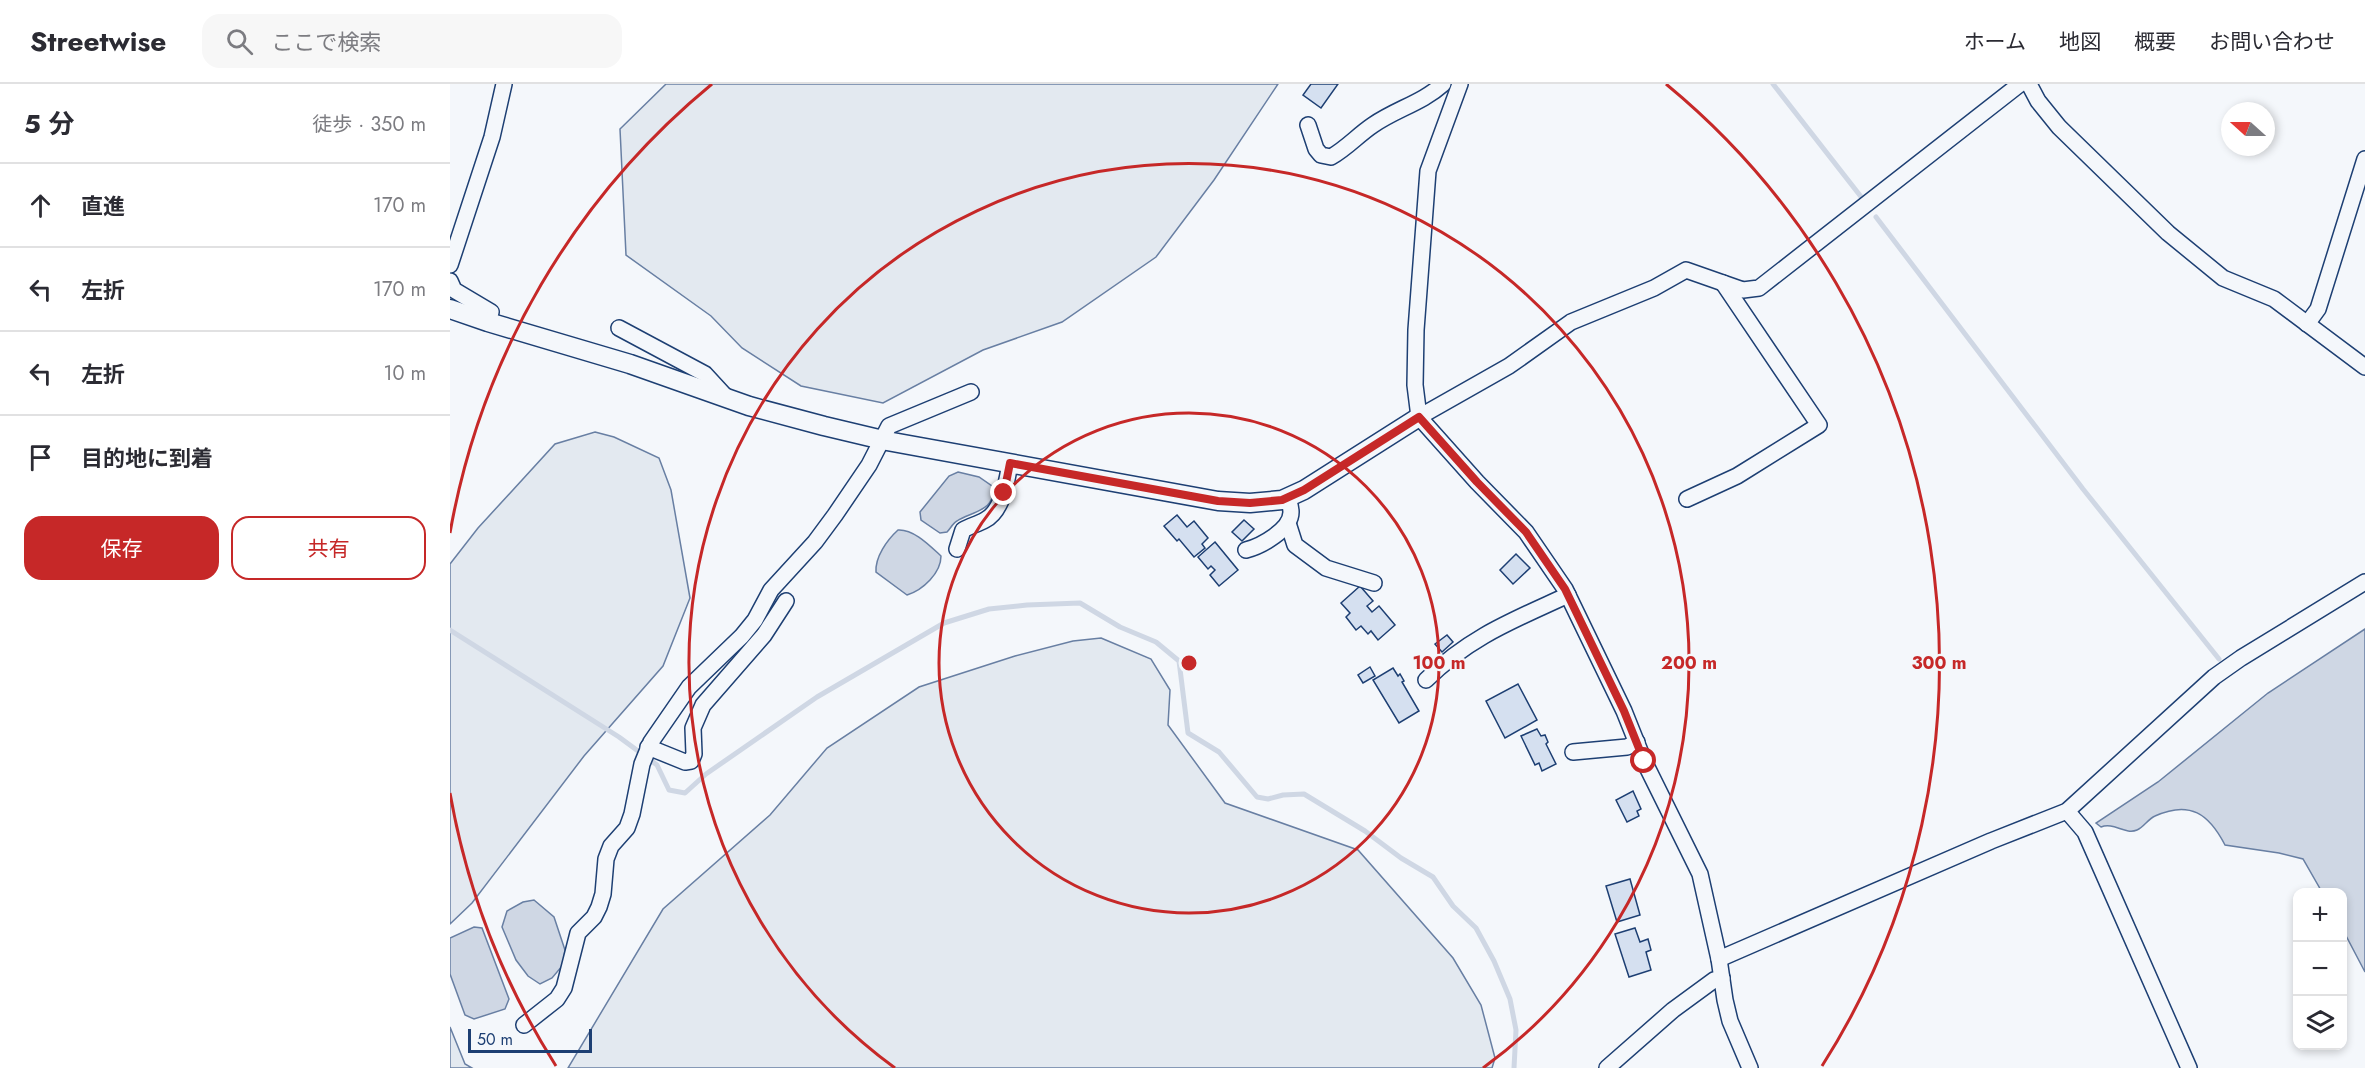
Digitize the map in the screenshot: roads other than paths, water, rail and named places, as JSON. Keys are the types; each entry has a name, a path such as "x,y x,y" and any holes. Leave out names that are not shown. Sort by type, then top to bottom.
{"street":[{"path":"450,265 492,136 504,84"},
{"path":"1308,125 1316,149 1321,155 1331,156 1374,124 1411,106 1443,84"},
{"path":"1460,84 1428,171 1416,330 1415,385 1419,417 1477,482 1526,532 1568,595 1700,874 1730,1021 1750,1068"},
{"path":"450,309 630,364 728,399 883,440 1218,501 1250,503 1282,500 1304,490 1419,417 1509,366 1571,322 1654,288 1686,270 1743,290 1760,288 2020,84"},
{"path":"2029,84 2038,101 2059,127 2168,233 2223,278 2274,299 2365,367"},
{"path":"2307,324 2318,309 2365,159"},
{"path":"450,281 454,290 491,312 488,322"},
{"path":"1687,499 1737,476 1819,425 1723,283"},
{"path":"619,328 705,374 728,399"},
{"path":"524,1025 557,999 564,988 578,933 594,917 600,907 606,859 611,846 627,828 648,747 670,713 689,687 742,636 755,620 771,590 822,533 857,484 889,426 971,392"},
{"path":"957,549 963,530 987,520 994,510 1004,493 1010,463"},
{"path":"1246,550 1262,546 1270,541 1288,523 1291,513 1288,498"},
{"path":"1288,523 1295,545 1326,568 1374,583"},
{"path":"1719,959 1991,841 2067,811 2214,677 2365,582"},
{"path":"1426,680 1446,661 1481,636 1568,595"},
{"path":"648,747 685,762 691,761 694,754 693,728 703,705 764,635 786,601"},
{"path":"1573,752 1627,747 1637,742"},
{"path":"2067,811 2085,832 2189,1068"},
{"path":"1607,1068 1673,1010 1714,980 1722,978"}],"waterway":[{"path":"1773,84 1862,198"},
{"path":"1876,217 2083,489 2219,659"},
{"path":"450,630 619,737 657,765 669,790 685,793 706,774 817,697 944,623 989,609 1080,603 1120,627 1156,642 1179,661 1188,733 1219,752 1257,797 1268,799 1283,795 1304,794 1365,831 1401,858 1433,877 1453,906 1476,928 1494,961 1510,999 1516,1030 1514,1068"}]}
